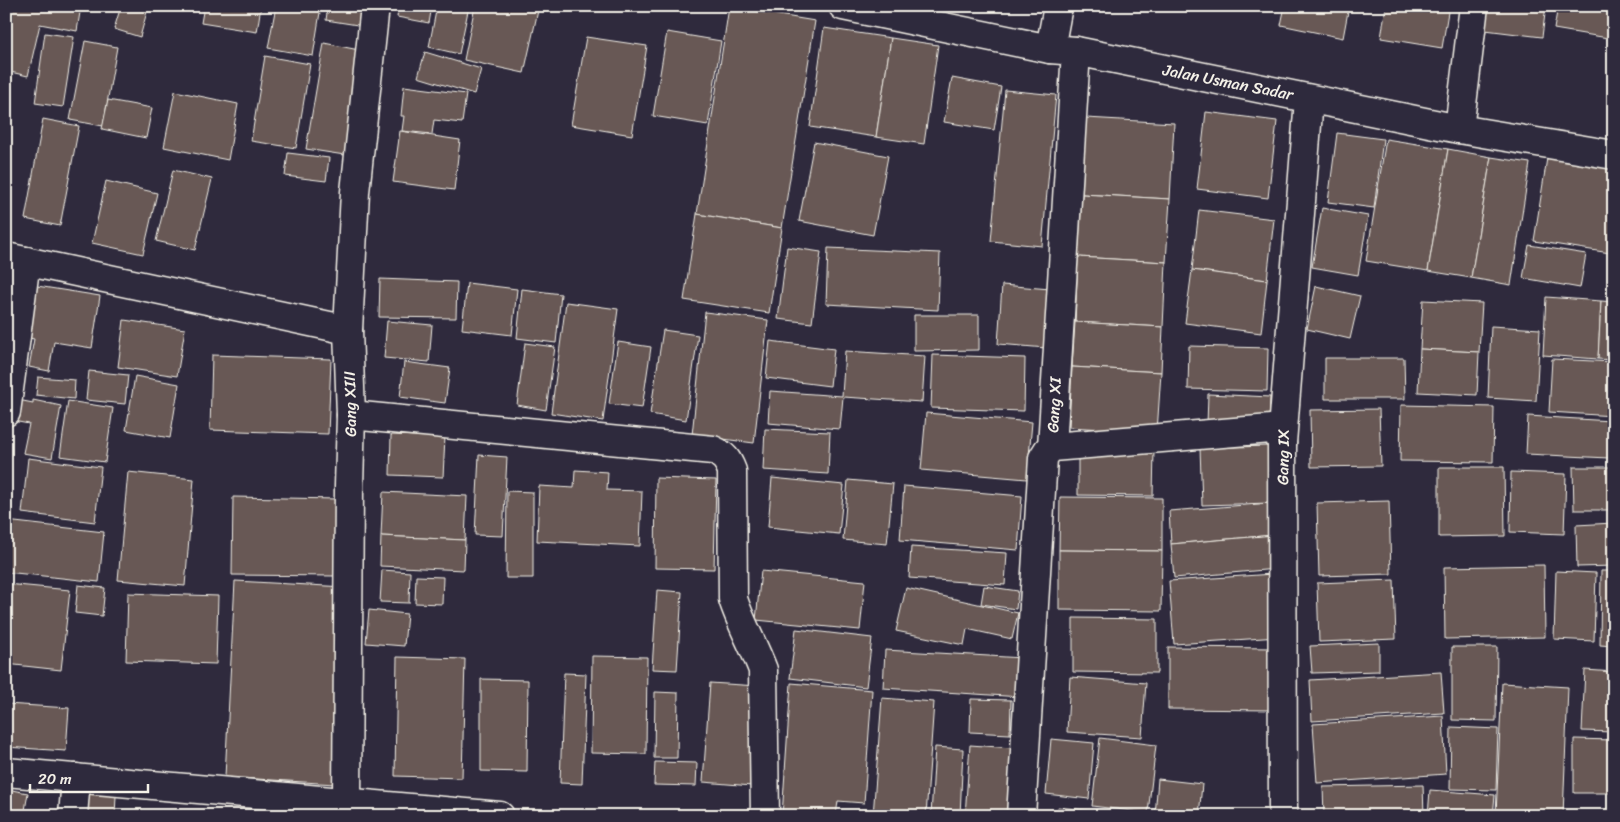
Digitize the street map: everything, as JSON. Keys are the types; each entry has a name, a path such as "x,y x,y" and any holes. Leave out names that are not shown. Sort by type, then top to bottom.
{"main road":[{"name":"Gang XIII","path":"347,802 351,415 348,330 355,192 375,6"},
{"name":"Jalan Usman Sadar","path":"843,6 1459,129 1614,155"},
{"name":"Gang XI","path":"1021,816 1043,458 1052,447 1063,50 1058,6"},
{"path":"1459,129 1474,6"},
{"name":"Gang IX","path":"1283,816 1282,443 1309,99"},
{"path":"6,412 16,259 348,330"},
{"path":"351,415 713,450 723,454 728,460 732,471 733,599 763,670 765,816"},
{"path":"1052,447 1270,429 1278,433 1282,443"},
{"path":"6,772 500,816"},
{"path":"73,816 76,778"}],"building":[{"path":"6,6 81,6 77,31 40,24 28,76 6,71"},
{"path":"121,6 148,8 140,37 114,29"},
{"path":"204,6 261,6 257,32 201,23"},
{"path":"276,6 321,6 313,56 268,48"},
{"path":"328,6 367,6 364,26 326,20"},
{"path":"399,6 432,6 429,23 397,17"},
{"path":"437,6 469,6 459,54 429,47"},
{"path":"475,6 539,6 524,73 464,60"},
{"path":"1285,6 1349,6 1343,38 1281,25"},
{"path":"1386,6 1449,6 1442,48 1381,38"},
{"path":"1479,6 1546,6 1542,37 1477,29"},
{"path":"1558,6 1614,6 1614,39 1554,29"},
{"path":"729,7 815,21 782,228 697,214"},
{"path":"824,28 891,38 876,137 810,127"},
{"path":"667,32 721,41 708,125 653,116"},
{"path":"45,33 74,37 63,107 35,103"},
{"path":"586,37 647,46 632,135 571,125"},
{"path":"891,38 938,45 924,144 876,137"},
{"path":"85,41 117,47 103,126 70,120"},
{"path":"324,43 369,52 351,156 306,149"},
{"path":"425,52 481,69 474,94 418,77"},
{"path":"265,56 310,64 296,148 251,141"},
{"path":"952,78 1001,87 994,130 944,122"},
{"path":"404,86 466,94 462,123 434,120 432,134 402,131 404,116 401,116"},
{"path":"1005,90 1056,95 1042,246 991,241"},
{"path":"175,91 238,104 228,160 164,147"},
{"path":"108,100 152,108 146,138 102,129"},
{"path":"1206,112 1277,121 1268,198 1197,189"},
{"path":"1086,118 1174,123 1170,199 1082,194"},
{"path":"43,119 79,126 60,226 25,219"},
{"path":"400,131 460,140 454,190 393,182"},
{"path":"1337,133 1383,139 1374,208 1328,202"},
{"path":"1386,139 1448,149 1428,271 1366,261"},
{"path":"814,142 888,156 873,235 799,221"},
{"path":"1448,149 1491,157 1471,278 1428,271"},
{"path":"288,153 329,158 326,181 285,176"},
{"path":"1491,157 1530,163 1511,285 1471,278"},
{"path":"1547,158 1614,169 1614,226 1610,253 1534,241"},
{"path":"173,170 212,179 195,250 156,241"},
{"path":"106,181 157,193 143,254 92,243"},
{"path":"1082,194 1170,199 1166,262 1078,257"},
{"path":"1322,208 1368,216 1358,275 1312,267"},
{"path":"1199,210 1274,219 1267,280 1192,270"},
{"path":"697,214 782,228 769,313 684,300"},
{"path":"1529,245 1586,254 1580,288 1523,278"},
{"path":"787,247 821,252 812,323 778,319"},
{"path":"828,248 940,253 938,310 826,304"},
{"path":"1078,257 1166,262 1163,327 1075,322"},
{"path":"1192,270 1267,280 1261,333 1185,323"},
{"path":"380,279 457,282 456,318 379,317"},
{"path":"467,283 517,289 512,335 462,329"},
{"path":"1002,285 1050,289 1046,348 998,344"},
{"path":"37,286 100,296 92,348 54,342 49,371 29,367 34,339 29,338"},
{"path":"1316,286 1360,296 1350,339 1307,329"},
{"path":"522,289 561,294 556,343 517,338"},
{"path":"1546,297 1601,301 1598,359 1543,355"},
{"path":"1423,300 1482,303 1479,352 1420,349"},
{"path":"1601,301 1614,302 1614,360 1598,359"},
{"path":"566,302 618,309 603,421 551,413"},
{"path":"705,312 768,320 754,443 692,435"},
{"path":"914,315 979,315 979,350 914,351"},
{"path":"124,320 185,329 177,376 118,367"},
{"path":"387,321 432,325 429,362 384,358"},
{"path":"1075,322 1163,327 1161,372 1072,367"},
{"path":"1491,326 1540,329 1536,401 1488,398"},
{"path":"663,330 698,335 686,420 650,414"},
{"path":"770,341 834,349 830,386 766,378"},
{"path":"618,342 651,347 642,408 609,404"},
{"path":"525,343 555,347 546,410 517,405"},
{"path":"1189,346 1268,348 1267,391 1188,389"},
{"path":"1420,349 1479,352 1477,395 1418,392"},
{"path":"845,351 925,356 922,402 843,397 840,429 768,423 770,391 842,396"},
{"path":"212,355 331,359 328,434 210,430"},
{"path":"933,355 1025,358 1024,411 931,408"},
{"path":"1325,358 1404,358 1405,399 1325,399"},
{"path":"1552,359 1614,362 1614,416 1549,412"},
{"path":"404,362 450,368 445,403 400,397"},
{"path":"1072,367 1161,372 1157,432 1069,427"},
{"path":"89,371 128,375 125,404 86,400"},
{"path":"135,376 179,384 170,438 126,430"},
{"path":"38,377 75,380 74,399 36,395"},
{"path":"1208,394 1270,397 1269,428 1207,425"},
{"path":"18,400 33,403 33,400 61,406 52,458 23,453 29,424 13,421"},
{"path":"68,401 113,408 105,462 60,456"},
{"path":"1401,405 1494,407 1493,462 1400,461"},
{"path":"1379,409 1381,466 1311,467 1310,410"},
{"path":"926,413 1032,422 1027,479 921,470"},
{"path":"1528,416 1611,421 1609,458 1526,454"},
{"path":"765,429 830,432 828,474 763,470"},
{"path":"391,435 445,437 443,477 390,475"},
{"path":"1269,446 1271,503 1202,505 1200,448"},
{"path":"1078,450 1154,450 1153,496 1078,495"},
{"path":"479,455 507,457 503,536 475,535"},
{"path":"28,458 101,467 95,522 22,513"},
{"path":"1439,467 1504,467 1505,536 1439,537"},
{"path":"1573,467 1614,467 1614,510 1574,510"},
{"path":"575,470 608,472 607,490 642,491 640,546 537,541 539,486 574,488"},
{"path":"128,472 194,479 185,586 118,580"},
{"path":"1511,472 1566,474 1564,534 1510,532"},
{"path":"656,478 716,480 714,569 655,568"},
{"path":"772,478 844,485 839,534 768,527"},
{"path":"848,480 893,484 887,544 843,540"},
{"path":"904,486 1022,496 1018,550 900,540"},
{"path":"507,491 533,492 533,578 506,578"},
{"path":"383,492 467,496 465,540 381,536"},
{"path":"233,497 337,499 336,576 232,575"},
{"path":"1060,497 1162,498 1162,551 1059,550"},
{"path":"1389,501 1391,574 1319,576 1317,503"},
{"path":"1271,503 1274,535 1171,544 1169,511"},
{"path":"6,521 104,532 99,582 6,572"},
{"path":"1614,523 1614,566 1577,567 1576,525"},
{"path":"1274,535 1276,569 1174,578 1171,544"},
{"path":"381,536 465,540 464,570 380,566"},
{"path":"911,547 1007,553 1005,585 909,578"},
{"path":"1059,550 1162,551 1161,611 1059,610"},
{"path":"1544,565 1545,637 1445,639 1444,567"},
{"path":"382,570 410,572 409,603 380,602"},
{"path":"761,571 865,581 860,630 756,620"},
{"path":"1556,571 1596,573 1594,641 1554,639"},
{"path":"1601,571 1614,571 1614,646 1600,645"},
{"path":"1273,574 1278,637 1174,644 1169,581"},
{"path":"416,576 443,577 442,604 415,603"},
{"path":"1394,580 1396,639 1319,642 1317,583"},
{"path":"235,581 345,587 335,784 225,777"},
{"path":"6,584 70,590 61,670 6,664"},
{"path":"78,585 105,588 102,616 75,613"},
{"path":"984,586 1018,591 1016,609 981,604"},
{"path":"906,588 1018,613 1012,639 967,629 964,645 896,631"},
{"path":"657,590 682,592 677,670 652,669"},
{"path":"128,593 218,596 216,664 126,661"},
{"path":"369,610 407,614 404,646 366,643"},
{"path":"1073,618 1157,619 1157,673 1073,672"},
{"path":"796,629 872,638 866,687 790,678"},
{"path":"1379,643 1379,671 1312,673 1310,646"},
{"path":"1168,647 1275,648 1274,710 1168,709"},
{"path":"1452,647 1497,647 1496,721 1452,720"},
{"path":"885,650 1023,658 1021,697 883,688"},
{"path":"592,656 647,657 646,754 591,753"},
{"path":"397,657 465,659 462,778 395,776"},
{"path":"1585,670 1614,672 1614,732 1582,731"},
{"path":"1441,672 1444,713 1312,721 1310,680"},
{"path":"564,673 586,674 582,784 560,783"},
{"path":"1070,677 1146,683 1142,737 1067,732"},
{"path":"481,679 528,680 527,772 481,771"},
{"path":"710,683 758,686 752,786 703,782"},
{"path":"791,683 872,690 864,803 838,801 836,816 782,816"},
{"path":"1502,683 1568,687 1563,816 1496,815"},
{"path":"655,692 678,693 677,758 654,758"},
{"path":"882,698 934,702 926,816 873,816"},
{"path":"971,699 1011,700 1010,734 970,732"},
{"path":"6,704 69,708 66,751 6,747"},
{"path":"1443,716 1446,774 1317,783 1313,724"},
{"path":"1451,727 1498,729 1496,790 1450,789"},
{"path":"1100,738 1156,745 1148,813 1092,806"},
{"path":"1051,739 1094,743 1089,799 1046,794"},
{"path":"1574,739 1614,740 1614,793 1574,793"},
{"path":"970,745 1012,748 1007,816 965,816"},
{"path":"935,747 963,749 960,816 931,816"},
{"path":"655,762 697,763 696,786 654,785"},
{"path":"1158,779 1202,784 1199,816 1155,816"},
{"path":"1423,785 1424,816 1324,816 1323,787"},
{"path":"6,789 28,793 24,816 6,816"},
{"path":"1430,790 1495,795 1493,816 1428,816"},
{"path":"82,793 116,796 115,816 80,816"},
{"path":"1058,807 1138,816 1057,816"}]}
